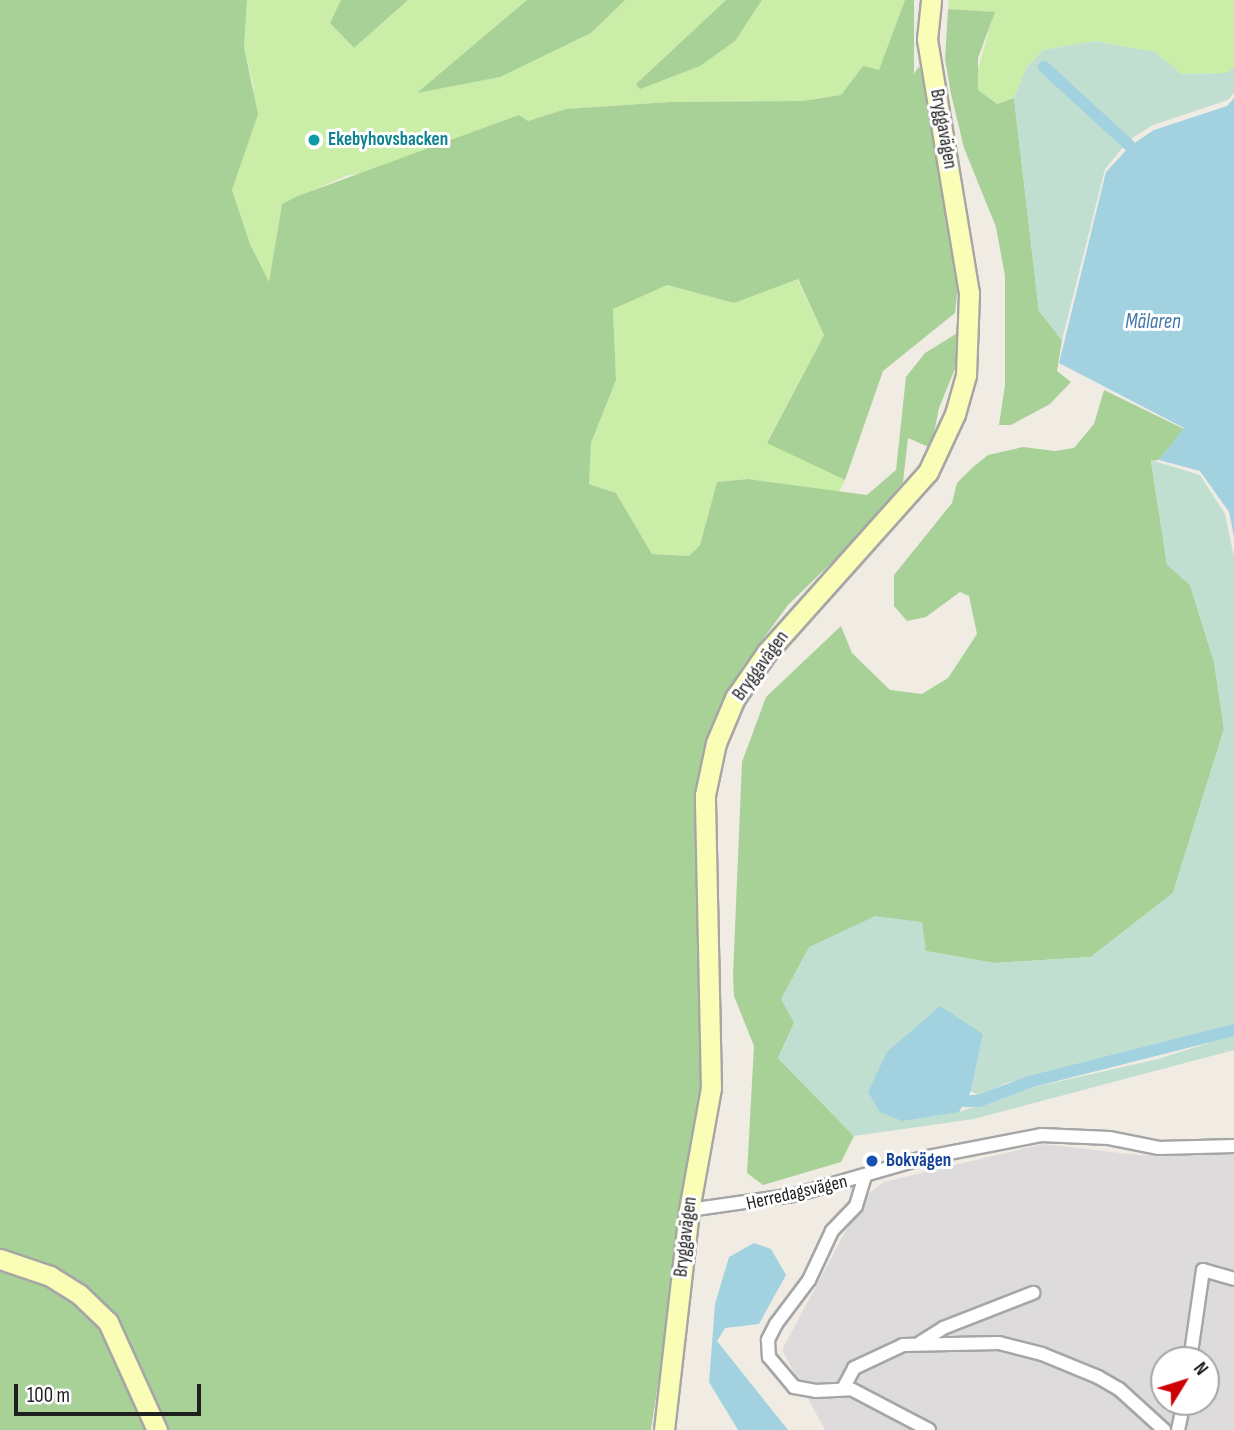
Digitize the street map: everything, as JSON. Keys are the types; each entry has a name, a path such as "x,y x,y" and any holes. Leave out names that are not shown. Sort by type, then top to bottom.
{"main road":[{"name":"Bryggavägen","path":"664,1430 689,1210 711,1088 705,796 716,743 735,698 767,652 928,472 955,414 966,375 969,293 927,39 931,0"},
{"path":"0,1259 50,1276 79,1294 108,1322 157,1430"}],"street":[{"name":"Herredagsvägen","path":"689,1210 739,1206 865,1176 923,1158 1041,1135 1109,1138 1158,1149 1234,1146"},
{"path":"865,1176 856,1206 831,1231 809,1280 768,1340 775,1370 794,1387 816,1391 844,1387 929,1430"},
{"path":"1192,1346 1203,1270 1234,1279"},
{"path":"844,1387 854,1368 921,1342 943,1328 1033,1293"},
{"path":"921,1342 999,1343 1042,1354 1119,1389 1164,1430"}],"shaded area":[{"path":"1043,1144 1138,1155 1234,1153 1234,1430 825,1430 782,1350 864,1197 884,1182"}],"green space":[{"path":"0,0 247,0 244,47 258,114 232,190 250,244 269,282 282,204 298,196 519,115 528,121 566,109 670,102 803,101 841,95 863,66 879,70 905,0 914,0 914,74 919,66 926,82 958,285 955,313 883,371 845,480 767,443 824,335 798,279 734,303 667,285 613,309 616,380 591,443 589,484 616,493 652,554 689,556 700,545 717,482 748,479 867,495 896,470 906,377 925,353 959,332 957,364 939,408 931,448 908,438 903,482 860,535 788,605 741,669 717,715 697,781 704,1084 651,1430 0,1430"},
{"path":"247,0 341,0 330,23 354,48 408,0 527,0 419,92 500,77 591,33 625,0 726,0 636,84 735,41 762,0 905,0 879,71 863,66 841,95 803,101 670,102 566,109 528,121 519,115 364,174 348,175 282,204 269,283 250,244 232,190 254,88 244,47"},
{"path":"341,0 408,0 354,48 330,23"},
{"path":"527,0 625,0 591,33 500,77 417,93"},
{"path":"726,0 762,0 735,41 700,66 640,89 636,84"},
{"path":"949,0 1234,0 1234,67 1227,73 1182,74 1155,52 1095,41 1043,50 1026,68 1014,98 997,104 978,90 977,73 994,12 948,9"},
{"path":"948,9 995,12 978,58 978,90 997,104 1014,98 1039,311 1062,340 1057,371 1071,382 1050,404 1011,425 999,425 1005,385 1005,276 996,227 964,148 951,94 945,59"},
{"path":"1095,41 1155,52 1182,74 1227,73 1234,67 1234,93 1228,100 1153,125 1129,140 1105,169 1062,340 1039,311 1014,98 1026,68 1043,50"},
{"path":"797,279 824,335 767,442 845,480 839,492 748,479 717,482 700,545 689,556 652,554 616,493 589,484 591,443 616,380 613,308 667,285 734,303"},
{"path":"1104,390 1184,429 1159,460 1151,461 1167,564 1190,585 1214,662 1224,729 1173,893 1091,957 994,963 925,951 922,923 794,1023 778,1058 854,1136 841,1162 763,1185 747,1173 754,1046 734,996 733,975 742,762 766,697 841,626 852,653 890,690 922,694 948,678 977,634 969,596 960,592 926,617 907,621 894,606 894,575 952,503 957,483 973,467 988,455 1023,447 1055,451 1074,448 1094,424"},
{"path":"1151,460 1200,475 1225,514 1234,557 1234,1025 1158,1048 1006,1083 981,1097 971,1091 983,1034 959,1112 1021,1090 1158,1059 1234,1035 1234,1050 974,1119 854,1136 778,1058 794,1023 781,999 809,947 875,916 922,922 926,951 994,963 1091,957 1173,893 1224,729 1214,662 1190,585 1167,565"}],"water":[{"name":"Mälaren","path":"1234,98 1234,537 1229,512 1200,471 1159,460 1184,428 1059,363 1106,172 1130,146 1154,130 1227,106"},
{"path":"940,1006 983,1034 971,1091 959,1112 902,1121 880,1112 868,1092 887,1052"},
{"path":"754,1243 771,1249 786,1275 759,1324 725,1328 717,1341 788,1430 738,1430 709,1382 715,1304 729,1257"}],"waterway":[{"path":"1044,67 1130,146"},
{"path":"965,1101 979,1101 1029,1082 1234,1030"}],"place":[{"name":"Ekebyhovsbacken","path":"314,140"},
{"name":"Bokvägen","path":"872,1161"}]}
